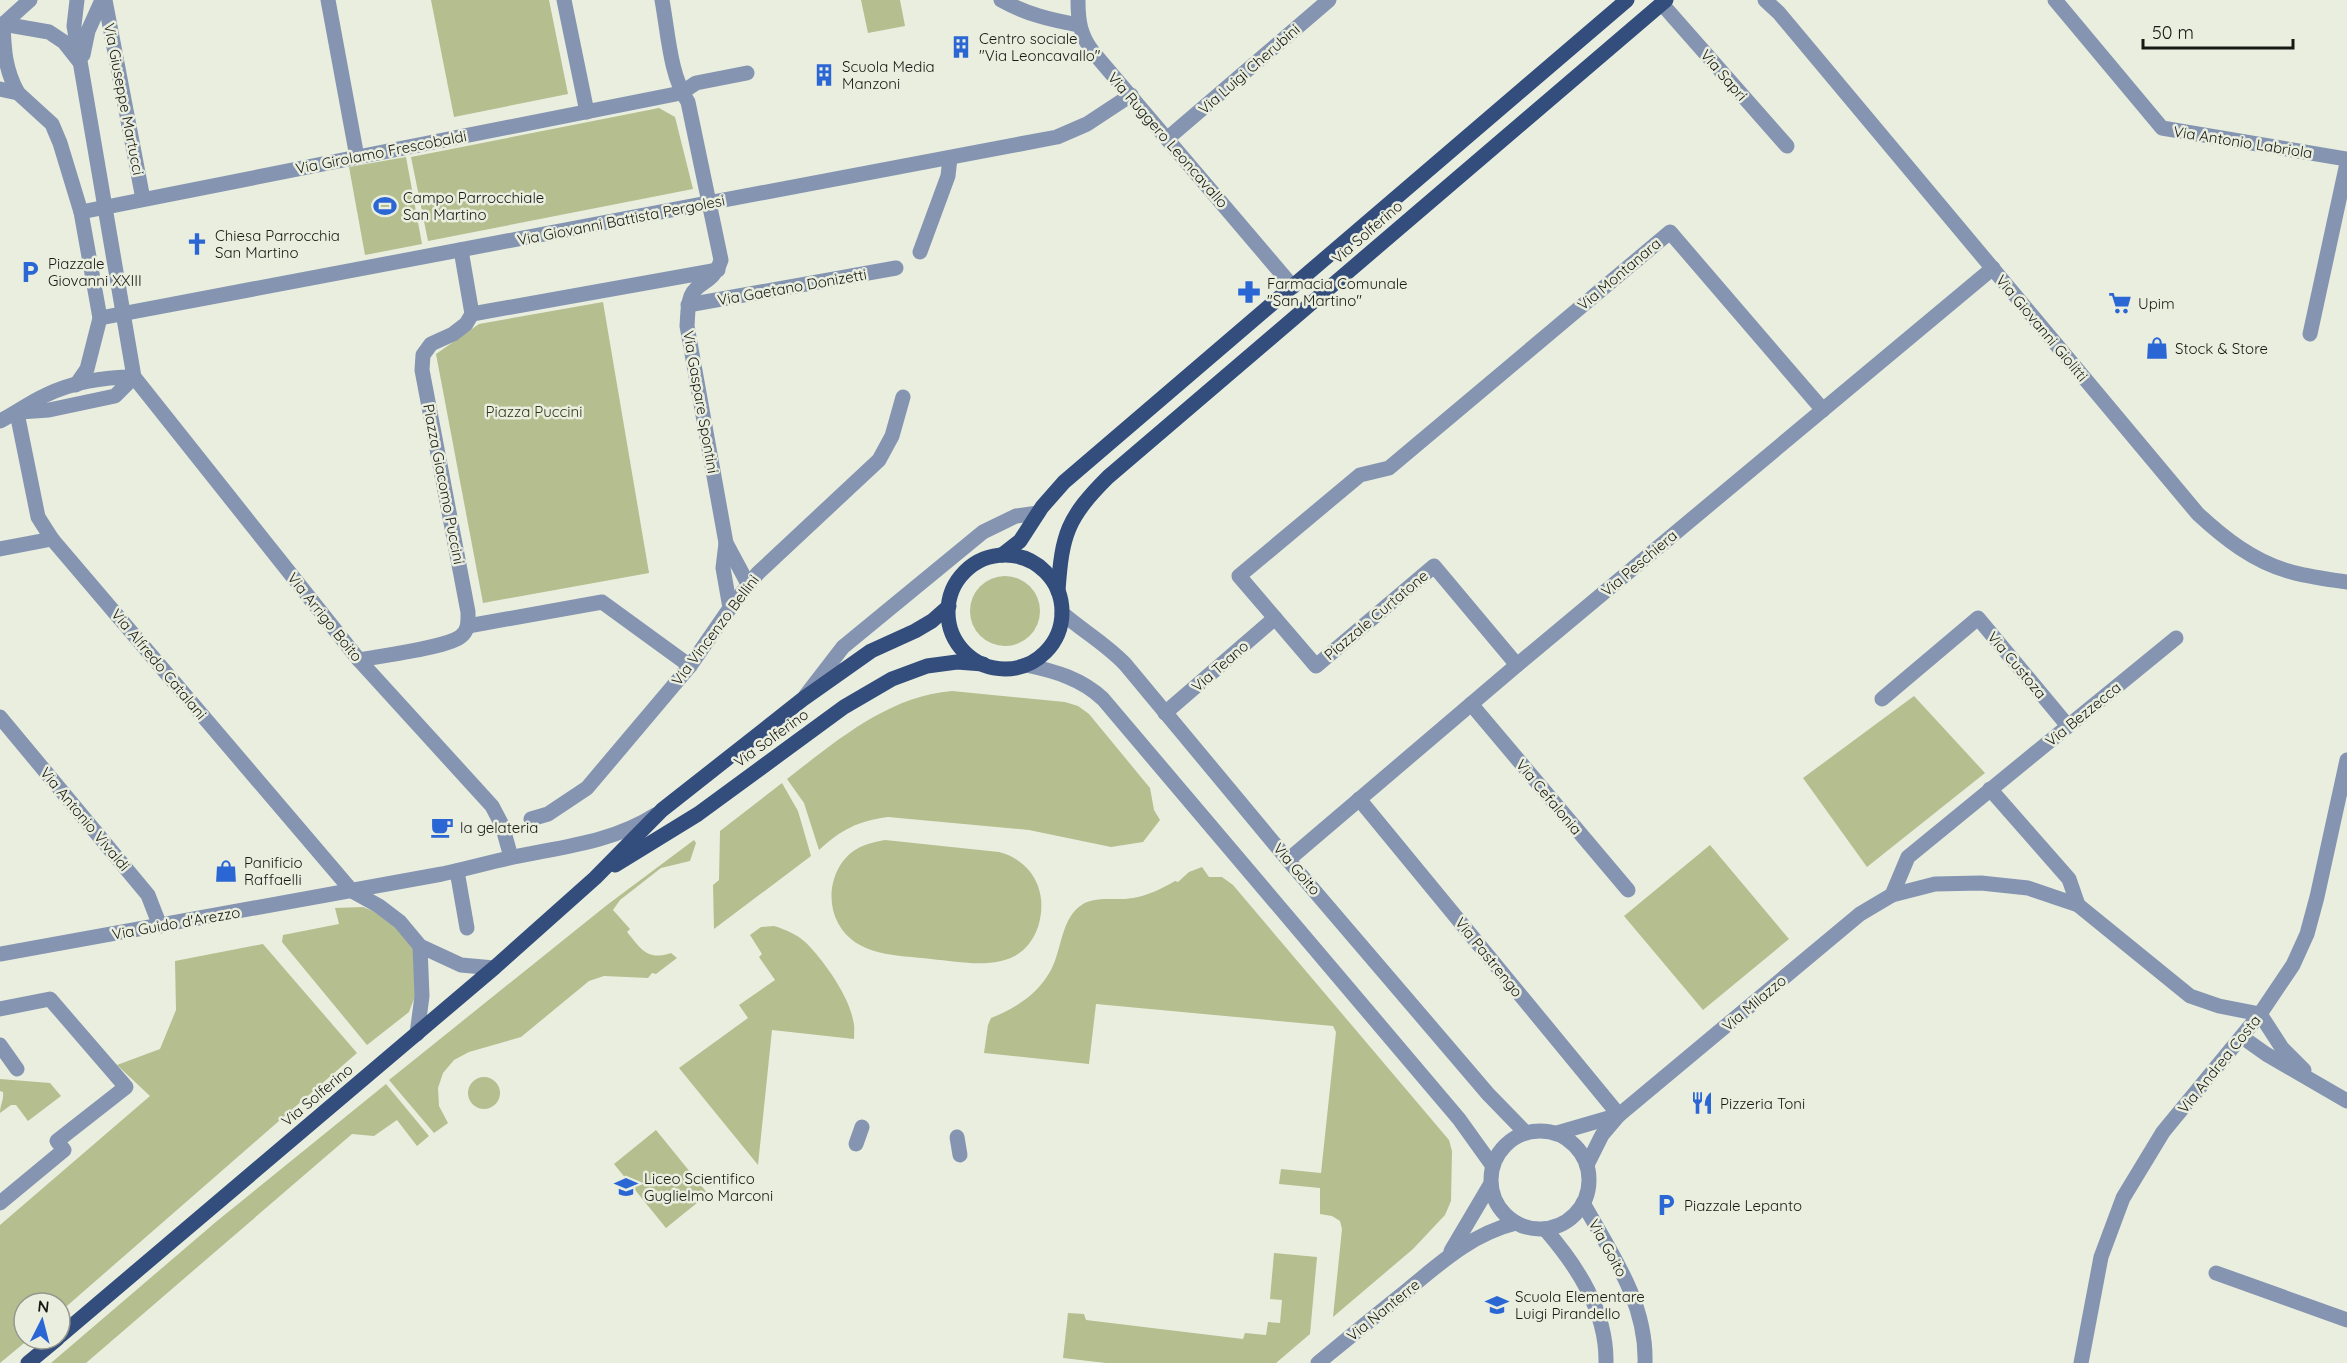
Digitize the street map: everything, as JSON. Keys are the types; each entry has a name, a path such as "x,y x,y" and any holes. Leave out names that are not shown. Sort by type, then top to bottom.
{"main road":[{"name":"Via Solferino","path":"1002,555 1020,541 1038,513 1064,482 1627,0"},
{"name":"Via Solferino","path":"595,878 699,814 844,707 892,679 927,666 957,662 1012,668 1041,656 1052,644 1060,629 1062,613 1058,591 1064,541 1071,522 1084,501 1108,477 1664,2"},
{"name":"Via Solferino","path":"72,1326 494,968 595,878 662,810 803,699 871,651 932,621 949,606 953,589 971,566 985,559 1002,555 1020,556 1036,564 1049,575 1058,591"},
{"path":"949,606 950,624 956,640 968,654 983,664"},
{"path":"28,1363 42,1351"}],"street":[{"path":"2,26 30,0"},
{"path":"77,0 74,26 134,377"},
{"path":"81,64 88,31 103,0"},
{"name":"Via Giuseppe Martucci","path":"103,0 143,199"},
{"path":"328,0 357,157"},
{"path":"564,0 587,112"},
{"path":"662,0 676,79 681,93 688,102 711,203 721,260 718,270 711,279 699,285 691,294 688,305"},
{"path":"1001,0 1020,11 1079,25 1077,0"},
{"name":"Via Luigi Cherubini","path":"1168,138 1329,0"},
{"name":"Via Giovanni Giolitti","path":"1765,0 1776,6 2198,514 2223,536 2251,555 2287,571 2347,582"},
{"name":"Via Antonio Labriola","path":"2055,0 2162,128 2347,161"},
{"name":"Via Sapri","path":"1664,2 1786,146"},
{"name":"Via Ruggero Leoncavallo","path":"1079,25 1083,38 1093,52 1293,287"},
{"path":"2,26 49,32 64,42 81,64"},
{"path":"2,26 8,76 18,93 52,124 81,212 100,318 87,369 76,385"},
{"name":"Via Girolamo Frescobaldi","path":"81,212 681,93 696,83 747,73"},
{"path":"0,89 18,93"},
{"name":"Via Giovanni Battista Pergolesi","path":"100,318 1057,137 1087,124 1131,95"},
{"path":"920,252 948,176 950,158"},
{"path":"2310,334 2347,161"},
{"name":"Via Montanara","path":"1389,468 1670,232 1822,410"},
{"path":"461,250 472,314 718,270"},
{"name":"Via Gaetano Donizetti","path":"688,305 896,268"},
{"name":"Via Peschiera","path":"1288,860 1517,665 1993,268"},
{"name":"Via Gaspare Spontini","path":"688,305 687,326 726,543 723,568 730,608"},
{"name":"Piazza Giacomo Puccini","path":"468,626 468,612 422,370 423,355 431,344 453,334 466,324 472,314"},
{"path":"0,421 46,395 76,385 110,377 134,377"},
{"path":"17,413 49,410 115,396 134,377"},
{"name":"Via Arrigo Boito","path":"134,377 358,660 492,806 502,825 511,857"},
{"name":"Via Vincenzo Bellini","path":"531,819 548,814 587,788 690,666 748,584 879,460 892,436 903,397"},
{"name":"Via Alfredo Catalani","path":"17,413 38,517 52,539 352,891"},
{"name":"Piazzale Curtatone","path":"1389,468 1360,475 1239,576 1316,666 1434,566 1517,665"},
{"name":"Via Solferino","path":"803,699 843,647 983,532 1016,516 1038,513"},
{"path":"0,549 52,539"},
{"name":"Via Gaspare Spontini","path":"726,543 748,584"},
{"path":"358,660 446,643 462,636 468,626 602,602 690,666"},
{"name":"Via Goito","path":"1062,613 1112,651 1489,1095 1525,1132"},
{"name":"Via Teano","path":"1165,713 1275,618"},
{"name":"Via Custoza","path":"1882,699 1978,618 2068,726"},
{"name":"Via Bezzecca","path":"1990,789 2176,638"},
{"path":"1026,664 1053,670 1090,687 1104,699 1459,1119 1492,1165"},
{"name":"Via Cefalonia","path":"1471,705 1628,890"},
{"name":"Via Antonio Vivaldi","path":"0,717 148,895 160,926"},
{"name":"Via Andrea Costa","path":"2081,1363 2101,1257 2122,1198 2163,1132 2242,1037 2278,991 2294,965 2307,934 2347,760"},
{"path":"1892,895 1908,857 1990,789 2069,879 2078,905"},
{"name":"Via Pastrengo","path":"1359,799 1618,1115"},
{"name":"Via Guido d'Arezzo","path":"0,954 457,871 611,835 646,820 662,810"},
{"path":"457,871 467,928"},
{"name":"Via Milazzo","path":"1587,1165 1602,1135 1618,1115 1860,914 1892,895 1935,884 1981,883 2028,888 2078,905 2190,996 2219,1006 2260,1014"},
{"path":"352,891 379,906 400,922 420,946 461,965 494,968"},
{"path":"417,1034 422,996 420,946"},
{"path":"0,1008 50,999 126,1087 57,1141 64,1150 0,1203"},
{"path":"2260,1014 2282,1048 2318,1085"},
{"path":"2242,1037 2347,1101"},
{"path":"0,1045 17,1069"},
{"name":"Via Milazzo","path":"1557,1133 1618,1115"},
{"path":"856,1144 862,1127"},
{"path":"1587,1165 1581,1152 1570,1140 1557,1133 1525,1132 1511,1139 1499,1151 1492,1165 1490,1185 1495,1200 1504,1214 1516,1223 1530,1228 1545,1229 1567,1254 1582,1279 1599,1317 1606,1363"},
{"path":"957,1137 960,1155"},
{"name":"Via Goito","path":"1545,1229 1560,1225 1574,1216 1583,1203 1588,1191 1587,1165"},
{"name":"Via Nanterre","path":"1448,1256 1490,1185"},
{"name":"Via Goito","path":"1583,1203 1622,1270 1638,1308 1645,1363"},
{"name":"Via Nanterre","path":"1318,1363 1448,1256 1479,1236 1498,1227 1516,1223"},
{"path":"2216,1273 2347,1320"}],"green space":[{"path":"431,0 549,0 568,94 454,117"},
{"path":"861,0 900,0 905,26 868,33"},
{"path":"659,108 675,117 693,189 428,241 411,157"},
{"name":"Campo Parrocchiale San Martino","path":"406,157 422,244 365,255 349,167"},
{"name":"Piazza Puccini","path":"603,302 649,573 483,603 436,354 479,324"},
{"path":"1012,576 1025,582 1034,591 1038,597 1040,611 1038,625 1030,636 1019,644 998,646 980,636 972,625 970,604 980,586 991,578"},
{"path":"952,691 1065,702 1078,706 1089,714 1150,788 1154,810 1160,820 1143,842 1111,847 1029,830 888,817 851,827 819,850 804,803 787,779 843,736 884,711 929,695"},
{"path":"1914,696 1985,773 1867,867 1803,778"},
{"path":"782,783 798,811 811,856 714,929 713,885 719,880 720,831"},
{"path":"694,840 696,843 690,861 661,868 620,900 613,910 630,929 627,932 636,944 645,952 656,955 671,953 677,958 656,974 652,973 648,978 604,976 589,981 521,1037 469,1052 454,1060 443,1073 438,1088 439,1106 448,1123 434,1133 389,1080 607,905"},
{"path":"885,840 999,852 1017,860 1032,874 1041,896 1038,927 1030,942 1020,953 1007,959 978,963 892,955 855,942 846,934 834,914 833,883 836,873 847,856 862,846"},
{"path":"1710,845 1789,939 1703,1010 1624,916"},
{"path":"1202,867 1209,877 1222,877 1233,885 1449,1140 1452,1151 1451,1201 1445,1215 1413,1249 1333,1317 1342,1229 1340,1221 1332,1216 1320,1214 1320,1188 1279,1184 1281,1169 1321,1173 1336,1032 1333,1026 1096,1004 1089,1064 984,1053 991,1018 1026,999 1039,987 1055,962 1070,917 1083,904 1101,899 1127,899 1144,895 1175,881 1178,882 1189,872"},
{"path":"363,907 380,914 417,947 417,991 409,1012 367,1045 282,942 283,935 339,924 335,908"},
{"path":"774,926 806,943 830,972 851,1011 854,1039 772,1030 758,1165 679,1068 748,1018 739,1005 775,980 759,957 762,954 750,935 761,927"},
{"path":"263,944 357,1053 72,1302 72,1291 12,1291 12,1351 14,1351 0,1363 0,1225 150,1096 117,1065 160,1049 176,1010 175,961"},
{"path":"484,1077 496,1081 500,1093 496,1105 484,1109 472,1105 468,1093 472,1081"},
{"path":"0,1079 50,1083 61,1096 28,1121 16,1105 11,1105 0,1113 3,1092 0,1091"},
{"path":"386,1084 429,1136 417,1146 397,1120 374,1136 352,1134 86,1363 51,1363 65,1351 72,1351 72,1345 217,1221"},
{"path":"656,1130 708,1194 666,1228 614,1164"},
{"path":"1274,1253 1317,1257 1310,1334 1276,1363 1106,1363 1063,1358 1068,1313 1084,1314 1086,1320 1243,1339 1245,1333 1266,1335 1268,1322 1280,1323 1282,1300 1270,1299"}],"place":[{"name":"Centro sociale \"Via Leoncavallo\"","path":"961,47"},
{"name":"Scuola Media Manzoni","path":"824,75"},
{"name":"Campo Parrocchiale San Martino","path":"385,206"},
{"name":"Chiesa Parrocchia San Martino","path":"197,244"},
{"name":"Piazzale Giovanni XXIII","path":"30,272"},
{"name":"Farmacia Comunale \"San Martino\"","path":"1249,292"},
{"name":"Upim","path":"2120,303"},
{"name":"Stock & Store","path":"2157,348"},
{"name":"la gelateria","path":"442,827"},
{"name":"Panificio Raffaelli","path":"226,871"},
{"name":"Pizzeria Toni","path":"1702,1103"},
{"name":"Liceo Scientifico Guglielmo Marconi","path":"626,1187"},
{"name":"Piazzale Lepanto","path":"1666,1205"},
{"name":"Scuola Elementare Luigi Pirandello","path":"1497,1305"}]}
